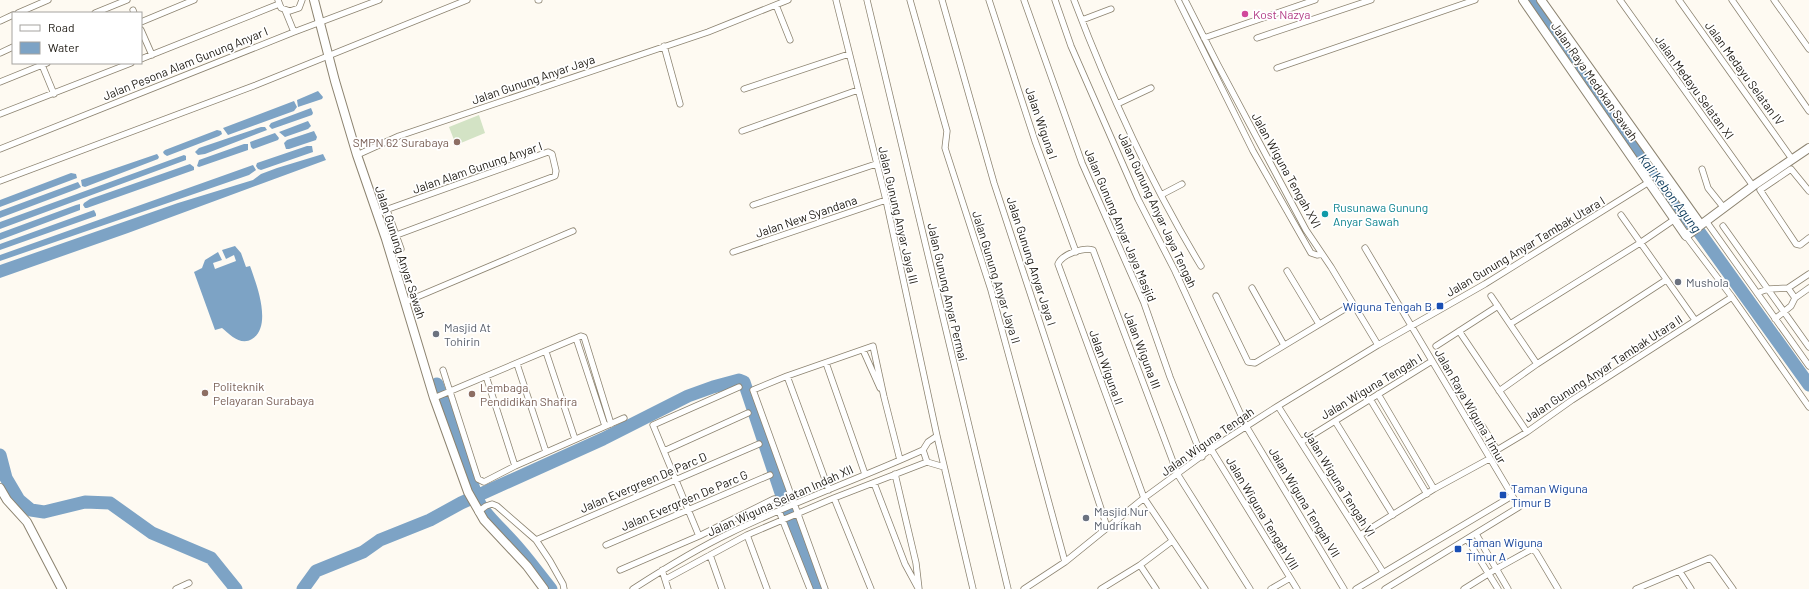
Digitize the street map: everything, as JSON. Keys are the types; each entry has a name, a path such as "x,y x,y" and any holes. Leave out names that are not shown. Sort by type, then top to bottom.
{"street":[{"path":"20,12 48,0"},
{"path":"97,12 127,0"},
{"path":"142,22 194,0"},
{"path":"285,10 295,10 299,8 302,0"},
{"name":"Jalan Gunung Anyar Sawah","path":"314,0 357,155 386,240 435,397 470,496 482,509 544,589"},
{"name":"Jalan Pesona Alam Gunung Anyar I","path":"0,148 379,0"},
{"path":"0,180 182,113 467,0"},
{"name":"Jalan Gunung Anyar Jaya","path":"357,155 399,136 710,31 788,0"},
{"name":"Jalan Gunung Anyar Jaya III","path":"836,0 886,200 937,436 973,589"},
{"name":"Jalan Gunung Anyar Permai","path":"867,0 1008,589"},
{"name":"Jalan Gunung Anyar Jaya II","path":"910,0 947,131 945,148 991,290 1065,562"},
{"name":"Jalan Gunung Anyar Jaya I","path":"942,0 994,183 1107,527"},
{"name":"Jalan Wiguna I","path":"989,0 1036,141 1076,252"},
{"name":"Jalan Gunung Anyar Jaya Masjid","path":"1024,0 1082,163 1144,303 1170,377 1202,457"},
{"name":"Jalan Gunung Anyar Jaya Tengah","path":"1055,0 1071,46 1138,199 1175,271 1246,426"},
{"path":"1074,0 1117,104 1161,195 1201,266"},
{"path":"1178,0 1253,151 1291,219 1312,254 1322,254"},
{"name":"Jalan Wiguna Tengah XVI","path":"1185,0 1306,230 1378,345"},
{"path":"1204,38 1315,0"},
{"path":"1257,38 1371,0"},
{"path":"1276,68 1475,0"},
{"name":"Jalan Raya Medokan Sawah","path":"1523,0 1649,182 1688,235"},
{"name":"Jalan Raya Medokan Sawah","path":"1541,0 1702,224"},
{"name":"Jalan Medayu Selatan XI","path":"1620,0 1753,186"},
{"name":"Jalan Medayu Selatan IV","path":"1679,0 1792,159"},
{"path":"1732,0 1809,111"},
{"path":"1774,0 1809,48"},
{"path":"142,59 278,2 285,10 294,32"},
{"path":"776,5 790,40"},
{"path":"1082,20 1111,9"},
{"path":"0,21 12,15"},
{"path":"142,32 152,55"},
{"path":"664,46 680,104"},
{"path":"0,53 12,47"},
{"path":"744,89 849,54"},
{"path":"0,82 44,64 54,94"},
{"path":"0,114 129,64"},
{"path":"1117,104 1151,88"},
{"path":"742,131 858,90"},
{"path":"1809,148 1753,186 1688,235 1809,407"},
{"name":"Jalan Alam Gunung Anyar I","path":"377,213 548,152 552,154 556,171 555,176 386,240"},
{"path":"753,205 876,164"},
{"path":"1702,169 1708,188 1724,208"},
{"path":"1809,191 1791,169 1760,190 1796,244 1800,245 1809,238"},
{"name":"Jalan Gunung Anyar Tambak Utara I","path":"1412,327 1608,209 1649,182"},
{"path":"1161,195 1182,184"},
{"name":"Jalan New Syandana","path":"733,252 886,200"},
{"path":"387,210 401,249"},
{"name":"Jalan Gunung Anyar Tambak Utara I","path":"1621,215 1695,320"},
{"path":"1510,324 1640,243 1675,219"},
{"path":"1702,224 1757,293 1809,366"},
{"path":"1722,226 1809,347"},
{"path":"405,302 573,231"},
{"path":"1365,248 1412,327"},
{"name":"Jalan Wiguna III","path":"1076,252 1090,249 1094,250 1178,475"},
{"name":"Jalan Wiguna II","path":"1076,252 1061,259 1058,264 1144,498"},
{"path":"1287,271 1319,324"},
{"path":"1757,293 1768,289 1788,288 1809,274"},
{"path":"1499,391 1537,364 1666,280"},
{"path":"1252,288 1284,345"},
{"path":"1788,288 1795,298"},
{"path":"1775,320 1791,306 1795,298 1809,288"},
{"path":"1216,296 1248,362 1255,363 1353,304"},
{"path":"1491,296 1537,364"},
{"name":"Jalan Gunung Anyar Tambak Utara II","path":"1459,331 1527,432 1572,400 1732,297"},
{"path":"1436,346 1498,306"},
{"name":"Jalan Wiguna Tengah","path":"1024,589 1065,562 1144,498 1178,475 1211,449 1378,345 1412,327"},
{"name":"Jalan Raya Wiguna Timur","path":"1412,327 1512,496"},
{"path":"435,397 579,337 608,425"},
{"path":"825,589 753,392 754,390 787,376 873,346 900,460"},
{"path":"863,350 884,397"},
{"path":"546,352 575,439"},
{"name":"Jalan Wiguna Tengah I","path":"1301,442 1432,361"},
{"path":"826,363 865,474"},
{"path":"517,364 546,452"},
{"path":"443,370 478,478 484,482 515,466 624,418"},
{"path":"486,376 515,466"},
{"path":"787,376 829,490"},
{"path":"699,536 653,424 739,387"},
{"path":"1378,394 1434,489"},
{"path":"1370,399 1427,494"},
{"name":"Jalan Wiguna Tengah VI","path":"1278,406 1383,572"},
{"path":"664,451 748,413"},
{"path":"1335,421 1393,515"},
{"name":"Jalan Wiguna Tengah VII","path":"1246,426 1344,589"},
{"path":"1483,428 1497,450 1527,432"},
{"name":"Jalan Wiguna Selatan Indah XII","path":"633,589 702,547 793,504 923,450 928,442 937,436"},
{"name":"Jalan Evergreen De Parc D","path":"536,540 759,444"},
{"name":"Jalan Wiguna Tengah VIII","path":"1211,449 1297,589"},
{"path":"923,450 927,462 944,467"},
{"path":"1360,535 1434,489 1489,459"},
{"name":"Jalan Wiguna Selatan Indah XII","path":"666,579 747,535 797,513 927,462"},
{"path":"895,474 916,563 919,589"},
{"name":"Jalan Evergreen De Parc G","path":"606,545 770,475"},
{"path":"1178,475 1250,589"},
{"path":"874,483 905,564 919,589"},
{"path":"0,488 7,500 27,522 62,589"},
{"path":"1356,589 1512,496 1518,508 1385,589"},
{"path":"834,498 871,589"},
{"path":"1144,498 1206,589"},
{"path":"620,570 699,536 774,499"},
{"path":"482,509 492,504 497,506 536,540 550,561 563,584 564,589"},
{"path":"781,510 810,589"},
{"path":"1476,534 1508,589"},
{"path":"747,535 767,589"},
{"path":"1467,539 1498,589"},
{"path":"1101,589 1108,587 1172,541"},
{"path":"1464,589 1496,568 1532,549 1535,550 1558,589"},
{"path":"710,555 722,589"},
{"path":"1636,589 1680,572 1710,558 1732,589"},
{"path":"1140,565 1156,589"},
{"path":"662,570 668,589"},
{"path":"1680,572 1692,589"},
{"path":"1271,589 1290,578"},
{"path":"176,589 189,583"}],"green space":[{"path":"479,115 485,133 456,145 449,127"}],"water":[{"path":"318,91 323,97 322,99 298,107 297,100"},
{"path":"294,101 297,107 294,111 228,135 223,128"},
{"path":"311,108 313,113 312,115 272,129 269,126 271,123"},
{"path":"308,121 311,126 308,129 285,137 279,132"},
{"path":"261,127 265,127 267,130 205,154 198,155 195,152 199,148"},
{"path":"217,130 221,131 222,134 167,156 163,152 165,150"},
{"path":"314,131 317,137 316,140 286,149 284,143 287,140"},
{"path":"275,133 279,138 278,140 253,149 251,147 250,142"},
{"path":"244,144 248,144 248,150 199,167 197,166 199,160"},
{"path":"307,146 312,146 313,152 261,170 256,166 257,163"},
{"path":"157,154 159,157 158,159 85,187 82,186 81,180"},
{"path":"323,154 326,160 128,233 0,278 0,265 178,203 253,180 261,174 277,168"},
{"path":"184,155 186,156 186,160 0,229 0,222"},
{"path":"190,164 194,167 194,170 87,208 83,205 90,199"},
{"path":"253,165 256,170 249,175 0,261 0,255"},
{"path":"71,173 76,174 77,178 0,207 0,200"},
{"path":"78,182 81,187 77,189 0,218 0,211"},
{"path":"80,204 80,210 0,240 0,233"},
{"path":"94,210 96,216 0,250 0,244"},
{"path":"235,246 241,253 246,267 250,266 261,304 262,315 258,333 248,341 236,339 222,328 215,330 194,272 202,268 205,260 218,252 222,260 213,263 215,269 236,261 234,255 226,259 222,250"}],"waterway":[{"name":"Kali Kebon Agung","path":"1532,0 1686,218 1700,233 1809,385"},
{"path":"303,589 316,571 363,552 380,540 430,520 461,503 603,439 688,396 739,380 744,382 784,502 818,589"},
{"path":"437,384 476,497 484,511 507,535 551,589"},
{"path":"0,455 6,478 19,500 31,510 44,512 85,502 110,503 152,533 211,558 236,589"}],"place":[{"name":"Kost Nazya","path":"1245,14"},
{"name":"SMPN 62 Surabaya","path":"457,142"},
{"name":"Rusunawa Gunung Anyar Sawah","path":"1325,214"},
{"name":"Mushola","path":"1678,282"},
{"name":"Wiguna Tengah B","path":"1440,306"},
{"name":"Masjid At Tohirin","path":"436,334"},
{"name":"Politeknik Pelayaran Surabaya","path":"205,393"},
{"name":"Lembaga Pendidikan Shafira","path":"472,394"},
{"name":"Taman Wiguna Timur B","path":"1503,495"},
{"name":"Masjid Nur Mudrikah","path":"1086,518"},
{"name":"Taman Wiguna Timur A","path":"1458,549"}]}
